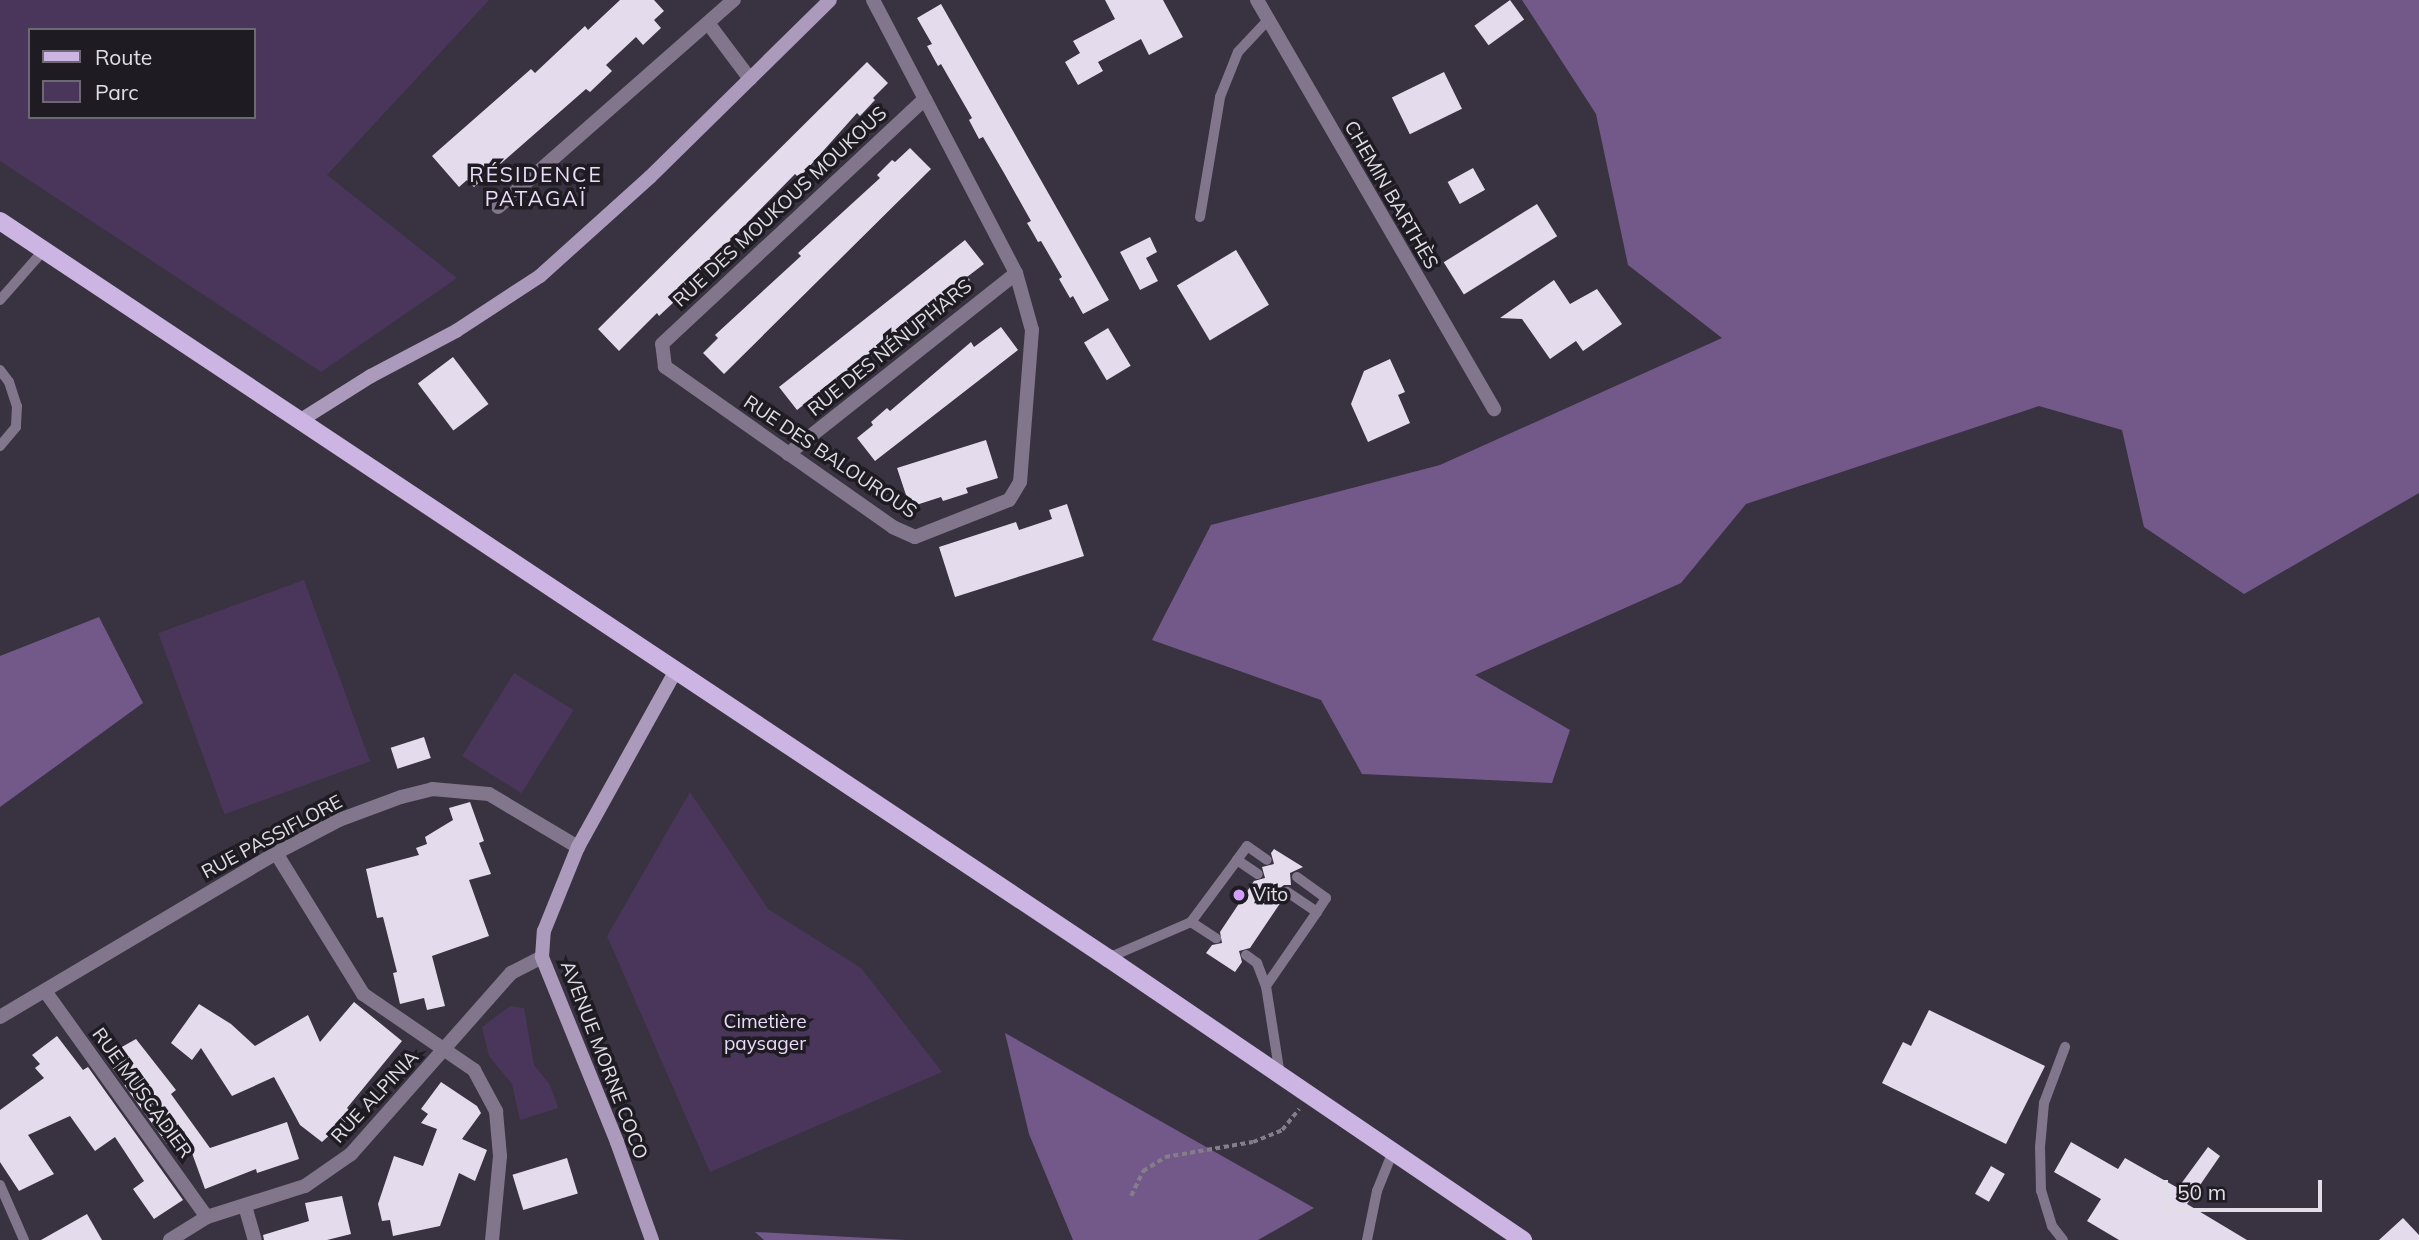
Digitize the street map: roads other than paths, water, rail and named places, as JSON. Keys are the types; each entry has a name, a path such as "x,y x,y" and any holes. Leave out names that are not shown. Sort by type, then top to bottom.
{"main road":[{"path":"300,421 371,376 457,331 540,276 650,177 830,0"},
{"path":"0,221 1108,958 1311,1094 1392,1154 1523,1240"},
{"name":"AVENUE MORNE COCO","path":"652,1240 617,1142 542,957 544,931 578,847 676,670"}],"street":[{"path":"498,207 734,0"},
{"name":"RUE DES BALOUROUS","path":"662,344 666,368 893,527 915,537 1009,500 1020,482 1032,330 1016,273 873,0"},
{"name":"CHEMIN BARTHÈS","path":"1258,0 1267,21 1494,409"},
{"path":"708,23 750,79"},
{"name":"RUE DES MOUKOUS MOUKOUS","path":"662,344 925,99"},
{"name":"RUE DES NÉNUPHARS","path":"788,454 1016,273"},
{"name":"RUE PASSIFLORE","path":"0,1017 276,853 339,820 401,797 432,789 489,794 578,847"},
{"path":"276,853 363,994 474,1070 496,1111 500,1156 492,1240"},
{"name":"RUE ALPINIA","path":"170,1240 207,1217 305,1186 351,1154 512,973 542,957"},
{"name":"RUE MUSCADIER","path":"45,991 207,1217"},
{"path":"245,1206 256,1240"}],"lane":[{"path":"1200,217 1220,97 1238,52 1267,21"},
{"path":"0,300 44,250"},
{"path":"0,370 9,382 17,406 16,427 0,446"},
{"path":"1108,958 1191,922 1247,846 1267,859"},
{"path":"1237,860 1258,874"},
{"path":"1266,986 1326,898 1297,877"},
{"path":"1287,892 1317,912"},
{"path":"1191,922 1216,938"},
{"path":"1246,956 1257,963 1266,986 1280,1075"},
{"path":"2063,1240 2052,1226 2041,1191 2040,1147 2045,1102 2065,1047"},
{"path":"1367,1240 1377,1191 1392,1154"},
{"path":"0,1185 24,1240"}],"place":[{"name":"Vito","path":"1239,895"}],"district":[{"name":"RÉSIDENCE PATAGAÏ","path":"536,186"}],"park label":[{"name":"Cimetière paysager","path":"765,1033"}]}
